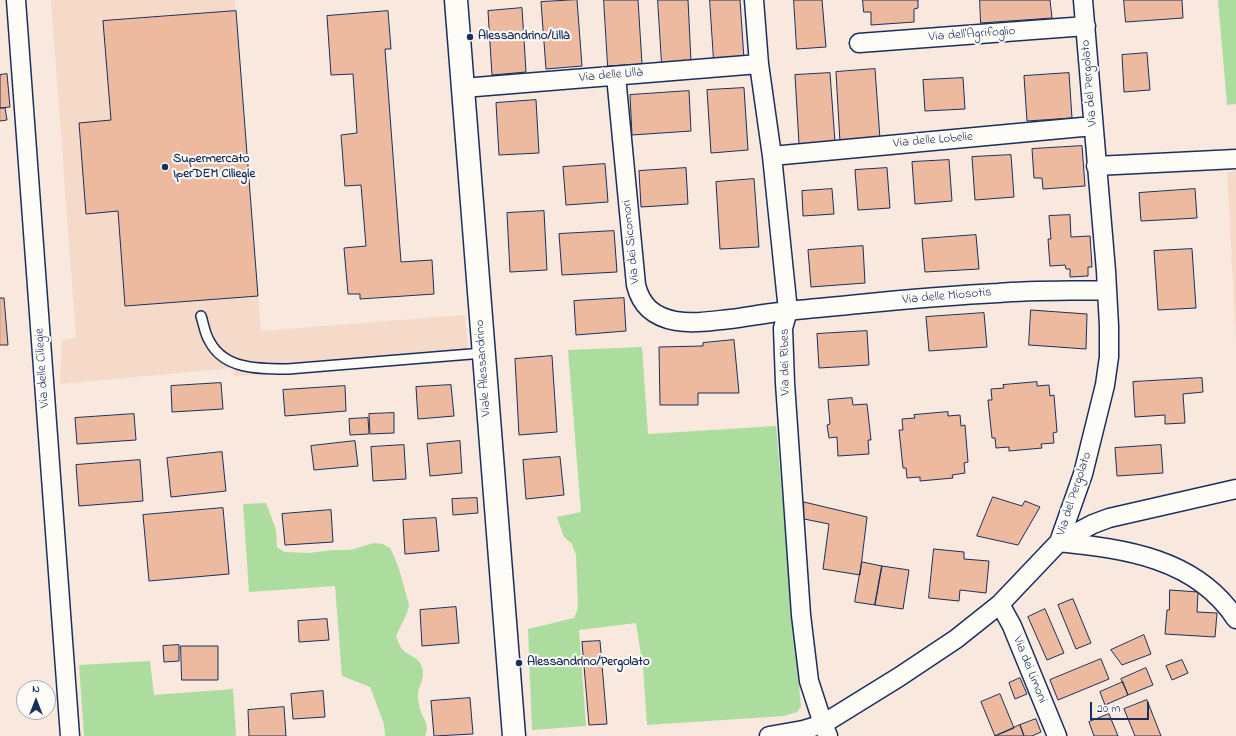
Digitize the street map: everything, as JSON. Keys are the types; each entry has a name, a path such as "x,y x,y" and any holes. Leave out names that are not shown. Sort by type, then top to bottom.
{"street":[{"name":"Via delle Ciliegie","path":"16,0 70,736"},
{"name":"Viale Alessandrino","path":"456,0 514,736"},
{"name":"Via dei Ribes","path":"754,0 758,64 772,156 788,311 783,328 785,383 801,615 809,681 826,730"},
{"name":"Via del Pergolato","path":"769,736 803,730 826,730 899,677 951,643 1000,604 1059,542 1083,474 1107,378 1109,357 1107,290 1084,0"},
{"name":"Via dell'Agrifoglio","path":"859,43 1086,26"},
{"name":"Via delle Lillà","path":"463,88 758,64"},
{"name":"Via dei Sicomori","path":"616,76 635,278 637,290 644,304 661,316 692,323 788,311"},
{"name":"Via delle Lobelie","path":"772,156 1093,126"},
{"path":"1096,166 1236,158"},
{"name":"Via delle Miosotis","path":"788,311 991,293 1107,290"},
{"path":"1059,542 1089,526 1109,518 1236,489"},
{"path":"1059,542 1126,551 1165,562 1192,577 1209,589 1227,606 1236,619"},
{"name":"Via dei Limoni","path":"1000,604 1012,626 1057,736"}],"lane":[{"path":"202,316 210,342 223,357 234,363 260,368 288,369 483,353"}],"shaded area":[{"path":"51,0 235,0 261,331 465,315 469,361 234,376 232,368 60,384 62,340 76,338"},
{"path":"1236,171 1236,338 1227,172"}],"green space":[{"path":"1218,0 1236,0 1236,104 1227,105"},
{"path":"642,347 648,434 776,426 801,707 797,712 784,716 647,725 643,667 636,623 579,630 586,726 532,730 528,629 574,618 578,608 576,555 572,544 564,537 557,517 581,512 568,350"},
{"path":"266,503 276,530 277,547 284,552 309,553 333,550 350,550 374,543 383,544 390,548 400,572 409,605 407,613 396,636 403,650 420,663 423,671 418,697 420,709 427,727 425,736 385,736 384,724 370,687 342,676 335,586 249,592 243,504"},
{"path":"150,661 154,695 233,689 236,736 84,736 79,665"}],"building":[{"path":"577,0 582,66 546,69 541,2"},
{"path":"604,0 638,0 642,64 608,66"},
{"path":"658,0 688,0 691,62 662,64"},
{"path":"710,0 740,0 744,59 714,61"},
{"path":"794,0 822,0 826,47 797,49"},
{"path":"863,0 918,0 918,8 914,9 914,22 871,25 871,12 864,12"},
{"path":"980,0 1050,0 1052,18 981,23"},
{"path":"1124,0 1182,0 1183,18 1126,22"},
{"path":"522,8 526,72 492,75 488,11"},
{"name":"Supermercato IperDEM Ciliegie","path":"236,11 258,296 125,306 118,211 86,214 79,123 111,120 103,21"},
{"path":"388,11 391,49 385,49 401,262 432,260 434,294 360,299 360,294 348,294 344,248 366,246 361,185 345,186 341,135 357,133 353,74 331,75 327,16"},
{"path":"1147,53 1150,90 1124,92 1122,55"},
{"path":"875,69 880,139 840,142 836,72"},
{"path":"830,73 835,142 799,144 795,75"},
{"path":"1069,73 1072,118 1027,121 1024,76"},
{"path":"7,74 10,107 0,108 0,75"},
{"path":"963,78 965,109 925,111 923,80"},
{"path":"744,88 748,150 711,153 707,90"},
{"path":"689,91 691,131 632,135 630,95"},
{"path":"536,100 539,153 499,155 496,103"},
{"path":"0,108 5,108 7,120 0,121"},
{"path":"1082,146 1085,186 1043,189 1042,178 1034,178 1032,149"},
{"path":"1011,155 1014,197 975,200 972,157"},
{"path":"949,160 952,201 915,204 912,162"},
{"path":"605,164 608,202 566,205 563,167"},
{"path":"686,168 688,204 641,207 639,171"},
{"path":"887,168 890,208 858,210 855,170"},
{"path":"754,179 759,247 720,249 716,182"},
{"path":"832,189 834,214 803,216 802,191"},
{"path":"1195,189 1197,218 1141,221 1139,193"},
{"path":"544,211 547,270 510,272 507,213"},
{"path":"1070,215 1071,237 1090,236 1092,267 1088,267 1088,276 1070,277 1070,269 1066,269 1065,265 1050,266 1048,239 1051,239 1049,216"},
{"path":"614,231 617,272 562,275 559,234"},
{"path":"976,235 979,269 925,272 922,239"},
{"path":"863,246 865,283 811,287 808,250"},
{"path":"1192,249 1196,308 1158,310 1154,251"},
{"path":"0,298 4,298 8,345 0,345"},
{"path":"624,298 626,331 576,335 574,301"},
{"path":"1031,310 1087,314 1086,349 1029,345"},
{"path":"984,313 987,347 929,351 926,317"},
{"path":"867,331 869,365 819,368 817,334"},
{"path":"734,340 739,393 698,393 698,405 660,405 659,347 703,346 703,343"},
{"path":"552,356 557,432 519,435 515,359"},
{"path":"1202,378 1203,392 1183,394 1185,423 1165,424 1165,415 1135,417 1133,382"},
{"path":"1037,382 1037,386 1049,385 1050,396 1054,395 1057,432 1053,433 1054,443 1041,444 1042,448 1009,451 1009,447 996,448 995,438 992,438 988,400 992,400 991,389 1004,388 1003,385"},
{"path":"221,383 223,409 172,412 171,386"},
{"path":"451,385 454,416 418,419 416,387"},
{"path":"345,386 346,411 285,416 283,390"},
{"path":"852,398 853,405 867,404 871,440 868,440 869,454 838,456 837,437 829,438 827,425 830,424 828,400"},
{"path":"948,412 948,416 960,415 961,426 965,425 968,462 964,463 965,473 952,475 953,478 920,481 920,477 907,478 906,468 903,468 899,430 903,430 902,419 915,418 914,415"},
{"path":"394,413 394,433 370,434 369,414"},
{"path":"134,414 136,440 77,444 75,418"},
{"path":"368,418 369,434 350,435 349,419"},
{"path":"355,441 358,466 314,470 311,446"},
{"path":"460,441 462,473 430,476 427,444"},
{"path":"404,445 406,479 373,481 371,447"},
{"path":"1161,445 1163,473 1117,476 1115,448"},
{"path":"222,452 226,491 171,497 167,458"},
{"path":"560,457 564,495 526,499 523,460"},
{"path":"140,460 143,501 79,506 76,465"},
{"path":"993,497 1022,506 1025,501 1040,507 1018,545 977,536"},
{"path":"477,498 478,513 453,515 452,499"},
{"path":"804,502 867,517 860,575 823,569 829,524 804,519"},
{"path":"223,508 229,574 149,581 143,515"},
{"path":"331,510 333,542 285,545 282,514"},
{"path":"436,518 439,551 405,554 403,520"},
{"path":"934,549 964,552 964,559 989,561 986,593 960,590 959,601 929,598"},
{"path":"862,562 882,566 875,605 855,602"},
{"path":"882,566 909,570 903,609 875,605"},
{"path":"1170,590 1198,592 1197,612 1217,613 1215,637 1165,634 1167,610 1169,610"},
{"path":"1073,599 1091,643 1076,649 1058,605"},
{"path":"456,607 459,643 422,646 420,610"},
{"path":"1045,609 1064,653 1047,660 1028,617"},
{"path":"327,619 329,640 299,642 298,621"},
{"path":"1144,635 1151,654 1122,665 1111,650"},
{"path":"600,641 607,724 589,725 582,642"},
{"path":"179,645 179,661 164,662 163,646"},
{"path":"181,646 218,646 218,680 182,680"},
{"path":"1101,659 1109,679 1058,700 1050,680"},
{"path":"1182,660 1188,673 1172,680 1166,666"},
{"path":"1146,668 1153,685 1128,695 1121,679"},
{"path":"1020,678 1027,694 1015,699 1009,683"},
{"path":"1123,682 1128,695 1105,705 1100,692"},
{"path":"323,691 325,717 293,719 291,694"},
{"path":"1000,694 1014,728 995,736 981,702"},
{"path":"470,698 473,734 434,736 431,701"},
{"path":"1147,700 1161,736 1135,736 1124,709"},
{"path":"284,707 286,736 249,736 248,710"},
{"path":"1109,714 1118,736 1094,736 1089,722"},
{"path":"1036,719 1041,732 1032,736 1024,736 1020,725"},
{"path":"1020,725 1024,736 995,736"}],"place":[{"name":"Alessandrino/Lillà","path":"470,37"},
{"name":"Supermercato IperDEM Ciliegie","path":"165,167"},
{"name":"Alessandrino/Pergolato","path":"519,663"}]}
